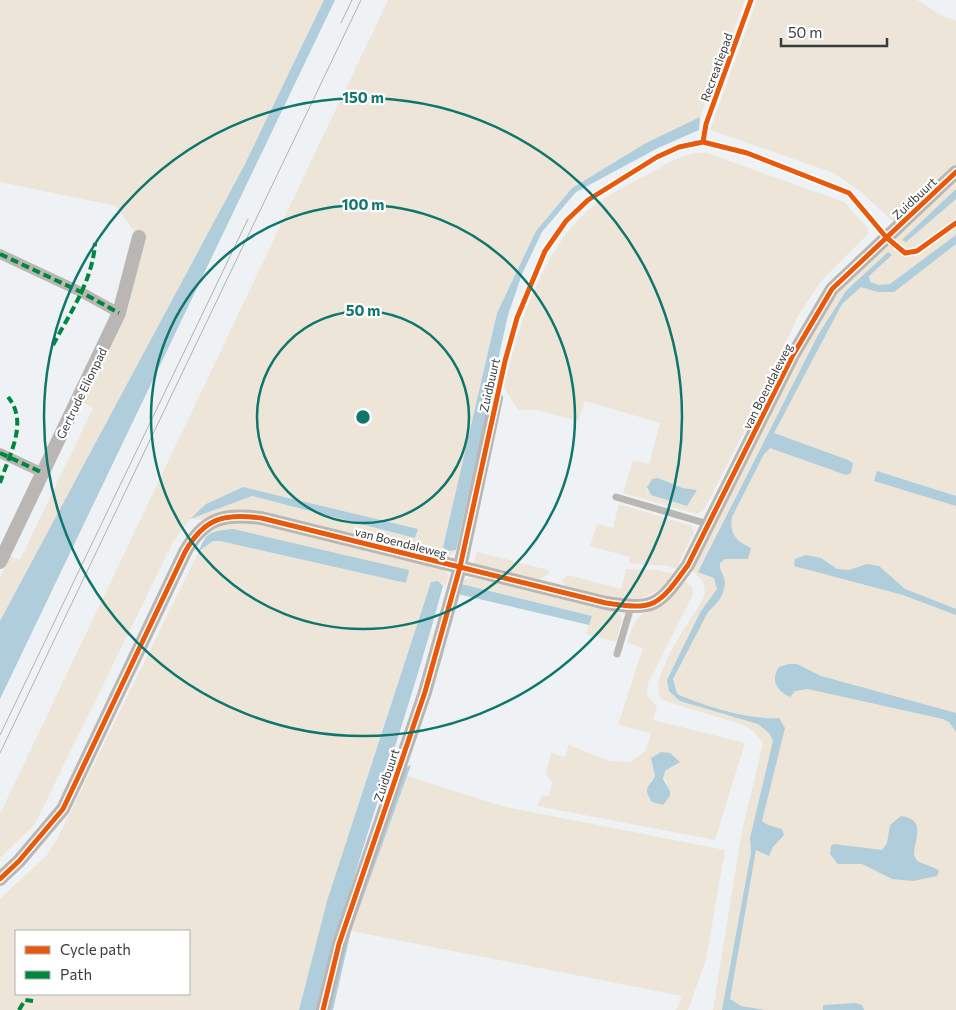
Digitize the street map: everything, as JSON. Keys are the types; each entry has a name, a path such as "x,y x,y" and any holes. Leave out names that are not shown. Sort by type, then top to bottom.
{"street":[{"name":"Zuidbuurt","path":"886,236 956,172"},
{"name":"van Boendaleweg","path":"0,879 19,861 63,809 185,552 195,535 205,525 231,517 261,518 606,603 631,607 654,603 666,596 688,565 793,355 832,289 886,236"},
{"name":"Gertrude Elionpad","path":"0,562 119,313 140,237"},
{"path":"0,254 81,292 119,313"},
{"name":"Zuidbuurt","path":"323,1010 339,944 425,692 460,567 496,398"},
{"path":"0,453 43,473"}],"lane":[{"path":"616,497 708,524"},
{"path":"617,654 631,607"}],"shaded area":[{"path":"0,0 324,0 245,164 0,621 0,578 10,556 20,560 93,408 84,403 127,312 145,237 135,233 116,206 0,182"},
{"path":"388,0 745,0 700,117 646,143 572,188 536,231 497,313 443,547 448,551 456,550 447,558 257,511 205,520 190,519 173,542 35,824 0,858 0,814","holes":["243,487 418,529 415,538 252,496 191,518 206,504"]},
{"path":"757,0 917,0 939,14 956,21 956,1010 713,1010 741,836 763,743 754,732 744,725 662,700 659,690 660,678 673,648 705,594 703,581 692,571 812,333 832,297 888,242 894,248 898,245 894,240 901,229 861,192 834,173 710,130"},
{"path":"707,153 844,202 868,228 868,234 821,281 798,316 750,420 703,511 696,514 623,493 633,460 649,464 660,423 585,401 578,421 537,410 518,410 504,387 523,320 532,297 541,275 565,235 587,211 612,194 683,156","holes":["659,478 683,488 696,490 687,506 669,501 647,491 650,482"]},
{"path":"619,504 692,526 694,532 676,569 668,566 629,563 630,557 590,546 597,524 613,528"},
{"path":"242,520 443,569 449,575 446,584 443,586 438,581 431,582 327,901 299,1010 0,1010 0,899 47,855 57,839 199,551 213,541 220,541 406,583 408,570 214,531 204,539 207,530"},
{"path":"477,552 548,570 549,574 539,579 473,564"},
{"path":"626,569 658,570 674,574 662,587 650,595 624,599 566,586 562,580 568,575 621,589"},
{"path":"474,578 619,613 622,619 616,642 586,634 592,616 461,584 463,579"},
{"path":"685,581 692,587 693,595 648,683 647,695 657,707 653,720 745,743 715,840 537,806 542,795 549,796 552,783 546,773 551,753 565,757 569,745 609,761 631,762 646,750 651,733 618,725 643,648 627,643 639,616 656,608","holes":["661,752 673,767 665,771 663,776 668,785 650,782 655,776 651,758"]},
{"path":"401,774 505,807 725,850 706,960 688,1010 676,1010 682,996 351,931"}],"water":[{"path":"324,0 335,0 0,699 0,621 245,164"},
{"path":"700,117 699,130 658,148 576,192 542,232 522,274 508,315 456,550 448,551 443,547 497,313 536,231 572,188 646,143"},
{"path":"956,189 956,199 906,242 902,240"},
{"path":"956,235 956,244 894,292 878,292 861,287 842,304 774,433 848,460 853,463 851,473 846,475 770,448 764,454 732,517 731,523 733,532 738,540 751,548 748,559 725,559 720,563 725,583 723,592 708,612 673,679 677,694 727,711 754,717 779,718 785,728 762,821 782,829 784,835 773,847 769,856 756,850 730,999 741,1006 765,1010 722,1010 751,853 750,838 773,741 769,733 758,724 680,701 669,691 667,680 701,611 717,589 714,578 698,572 818,335 846,291 888,252 892,255 869,276 870,282 879,285 890,284"},
{"path":"877,471 956,496 956,506 874,481"},
{"path":"658,478 683,488 697,490 687,506 651,495 647,487 652,479"},
{"path":"243,487 418,529 415,538 252,496 190,519 206,504"},
{"path":"233,529 409,570 406,583 220,541 213,541 199,551 204,539 211,533"},
{"path":"806,555 821,558 837,569 849,570 867,564 879,566 905,589 956,609 956,615 903,595 794,566 795,559"},
{"path":"438,581 443,586 362,850 318,1010 299,1010 327,901 431,582"},
{"path":"461,584 592,616 589,625 458,594"},
{"path":"797,664 821,676 956,713 956,732 949,722 943,719 808,689 795,691 790,697 778,688 775,681 776,672 779,667"},
{"path":"661,752 670,753 680,762 665,771 663,779 670,791 670,796 663,805 652,802 647,793 655,776 651,758"},
{"path":"411,765 351,931 333,1010 329,1010 344,942 404,768"},
{"path":"901,816 914,821 917,826 914,855 917,861 937,869 939,871 937,876 913,881 892,879 862,864 838,864 830,854 831,846 834,844 882,850 887,843 890,825"},
{"path":"856,1003 862,1005 864,1010 823,1010 823,1005"}],"tram line":[{"path":"341,23 352,0"},
{"path":"0,753 361,0"},
{"path":"0,735 248,219"}],"marked path":[{"path":"53,345 85,283 90,270 95,243"},
{"path":"0,254 81,292 119,313"},
{"path":"0,483 12,450 17,428 17,417 8,397"},
{"path":"0,453 43,473"},
{"path":"19,1010 25,1000 33,1001"}],"cycle path":[{"name":"Recreatiepad","path":"703,142 706,124 751,0"},
{"path":"323,1010 339,944 425,692 460,567 505,361 517,318 545,251 566,221 588,200 657,157 679,147 703,142 747,153 849,193 886,237 905,253 917,251 956,223"},
{"path":"0,879 19,861 63,809 185,552 200,532 216,520 236,516 261,518 606,603 646,605 662,597 688,565 793,355 832,289 956,172"}]}
